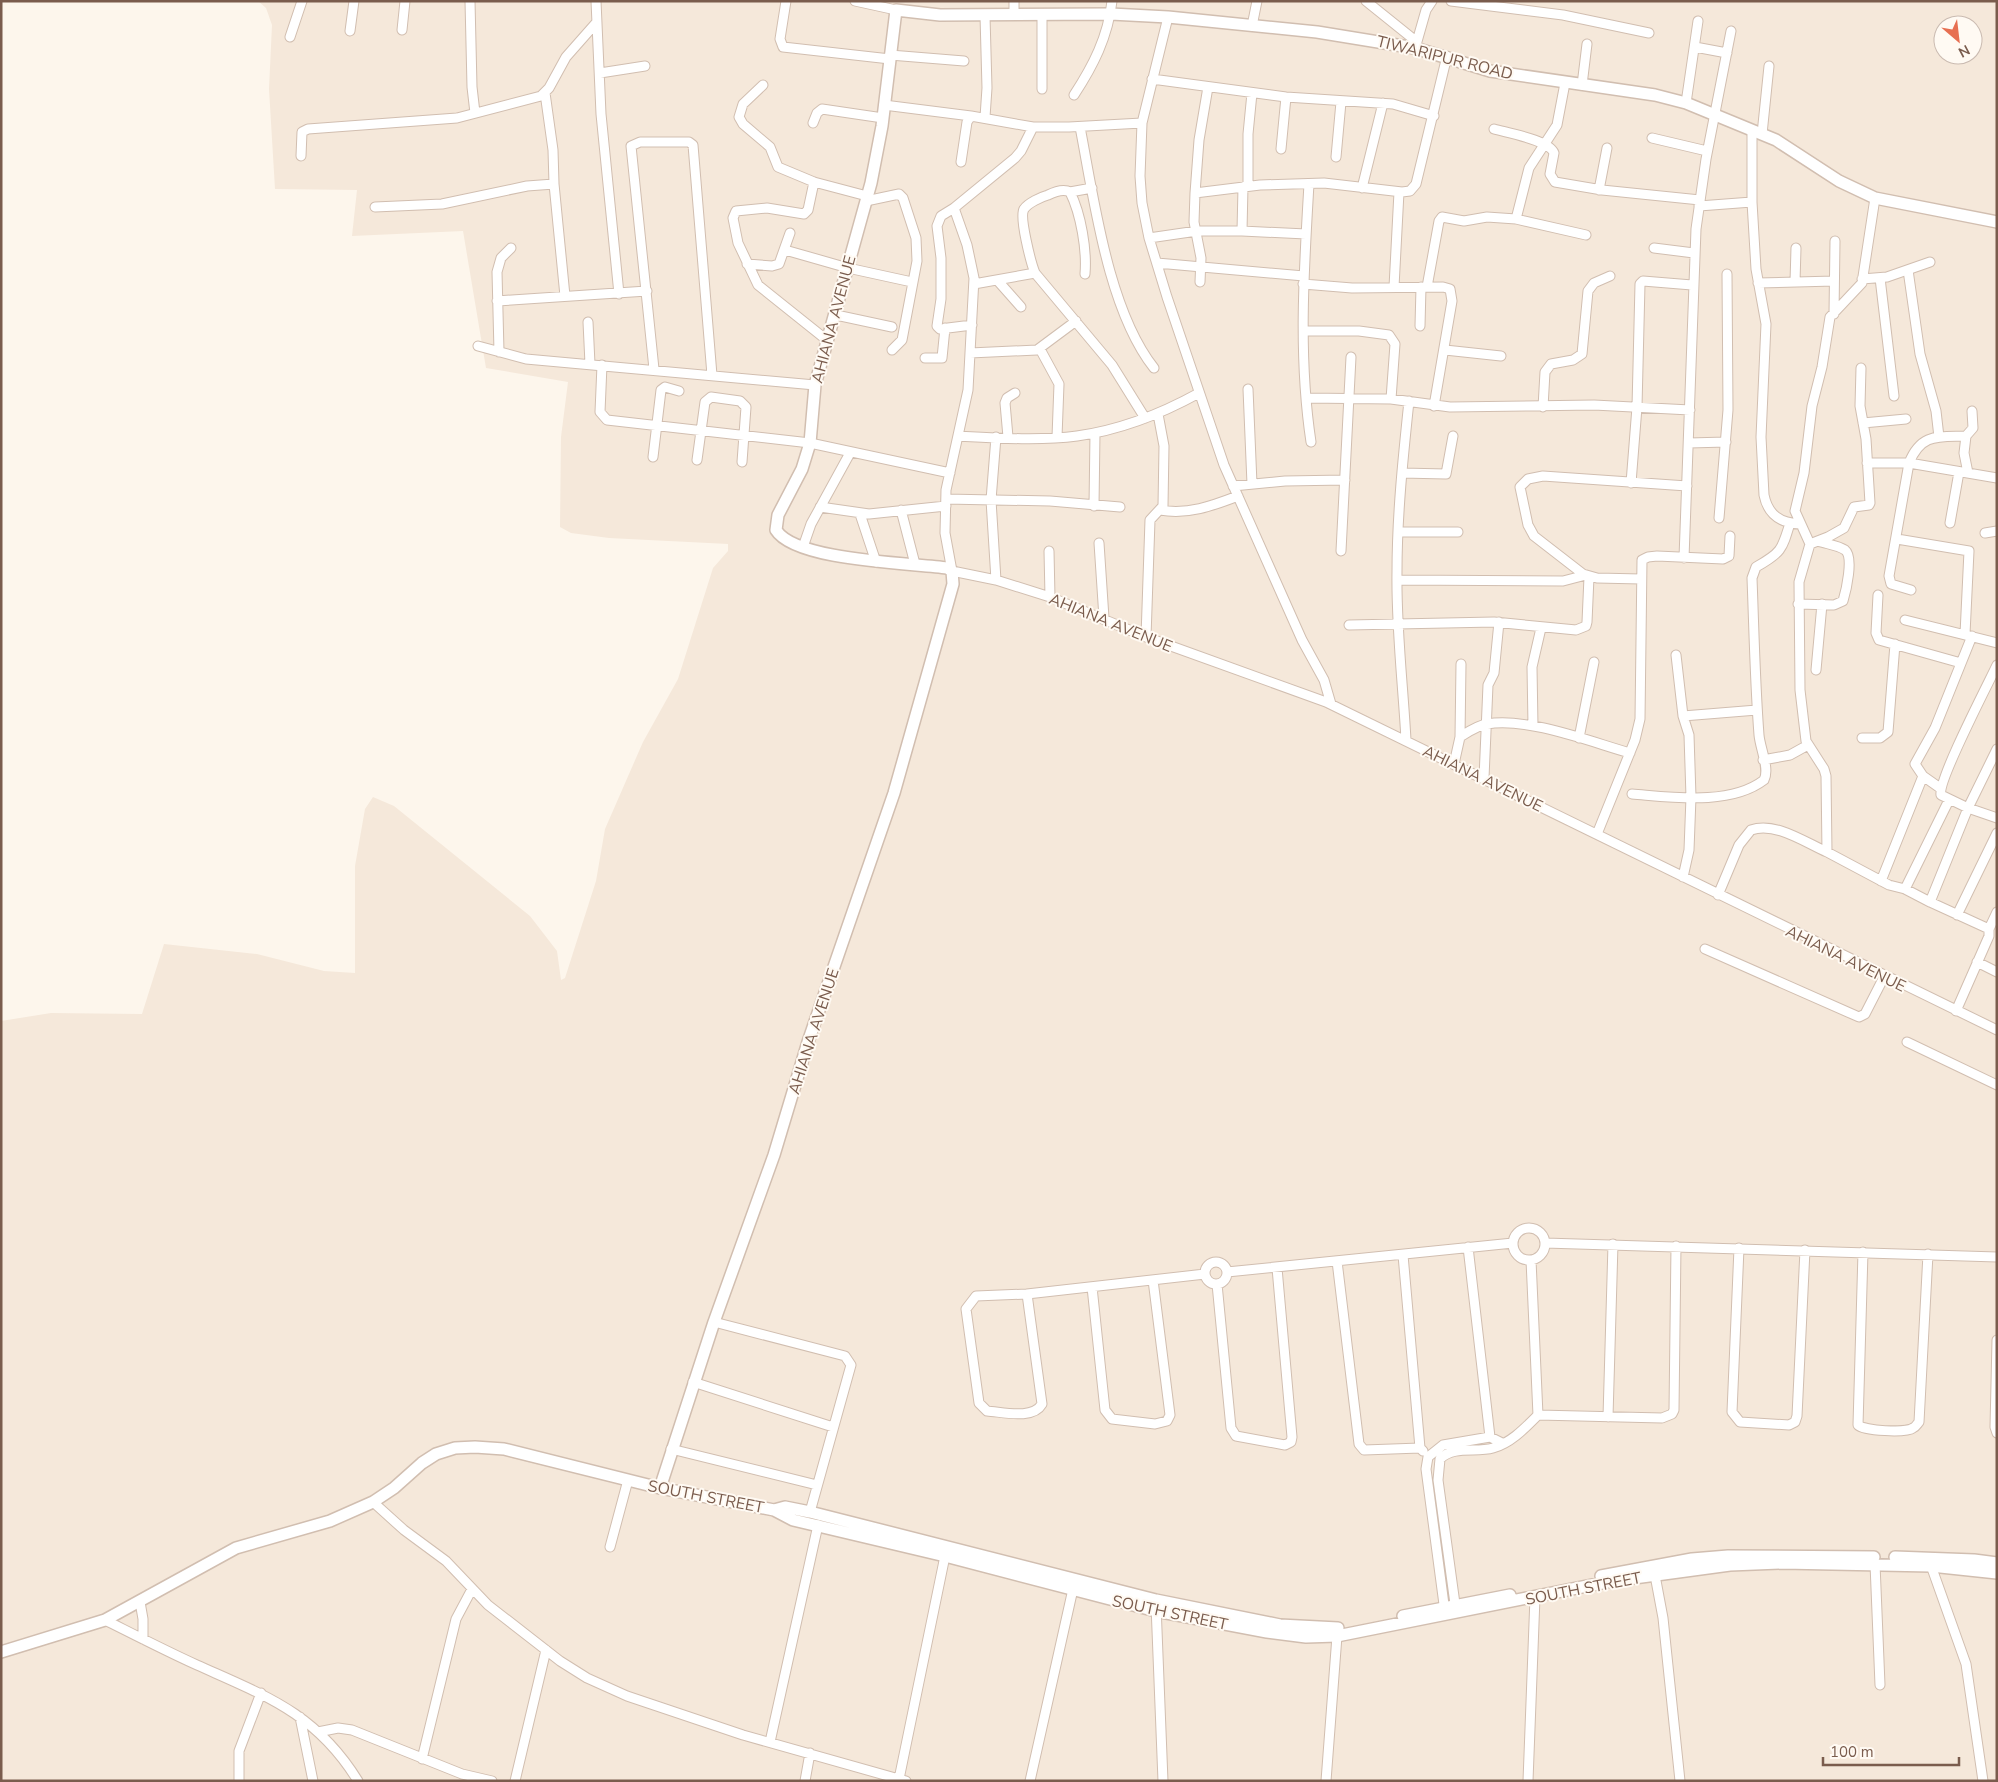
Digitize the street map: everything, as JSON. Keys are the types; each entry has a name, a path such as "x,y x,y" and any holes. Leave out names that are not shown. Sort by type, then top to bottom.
{"street":[{"path":"290,37 302,1"},
{"path":"350,31 354,1"},
{"path":"402,30 405,1"},
{"path":"470,1 472,87 475,113"},
{"path":"596,1 601,114 619,294"},
{"path":"786,1 780,39 783,47 890,57 964,61"},
{"path":"855,1 896,10"},
{"path":"1014,1 1014,15"},
{"path":"1074,95 1098,54 1111,14 1112,1"},
{"path":"1252,26 1257,1"},
{"path":"1370,3 1416,45 1432,1"},
{"path":"1451,1 1505,4 1649,33"},
{"name":"AHIANA AVENUE","path":"896,10 883,118 866,198 836,315 815,385 810,443 802,468 776,522 776,530 780,536 803,547 876,562 915,564 996,580 1050,597 1146,637 1331,704 1884,977 1997,1030"},
{"name":"TIWARIPUR ROAD","path":"896,10 925,14 984,16 1111,14 1168,17 1350,36 1416,45 1463,64 1490,71 1655,96 1686,103 1757,132 1797,152 1839,181 1875,198 1997,222"},
{"path":"1042,14 1042,90"},
{"path":"984,16 987,79 985,117"},
{"path":"1168,17 1142,122 1140,176 1149,238 1224,466 1302,640 1324,680 1331,704"},
{"path":"1686,103 1698,21"},
{"path":"301,156 300,136 302,132 308,129 426,122 534,99 545,93 566,57 596,23"},
{"path":"1684,558 1694,253 1714,114 1731,31"},
{"path":"1582,85 1587,44"},
{"path":"1695,47 1727,53"},
{"path":"1195,193 1243,187 1308,184 1399,192 1410,190 1416,184 1447,56"},
{"path":"600,73 645,66"},
{"path":"1770,66 1757,132 1752,202 1758,283 1766,335 1761,437 1764,495 1770,513 1780,520 1795,524 1814,542 1846,551 1849,560 1842,601 1834,605 1798,604"},
{"path":"1152,79 1286,97 1341,102 1383,102 1434,116"},
{"path":"1516,220 1529,168 1557,125 1565,82"},
{"path":"763,85 743,104 740,110 740,120 770,147 778,167 814,182 866,198 893,193 899,194 903,198 917,249 902,340 892,350"},
{"path":"1200,282 1200,248 1194,222 1195,193 1199,140 1208,87"},
{"path":"545,93 553,150 554,184 565,296"},
{"path":"1243,187 1248,185 1248,134 1252,93"},
{"path":"1280,149 1286,97"},
{"path":"1336,157 1341,102"},
{"path":"1362,188 1383,102"},
{"path":"884,105 985,117 1033,127 1080,127 1142,122"},
{"path":"813,123 817,113 822,109 883,118"},
{"path":"961,162 967,122 971,116"},
{"path":"972,325 940,329 937,326 941,299 941,258 937,226 941,216 954,208 1015,158 1021,151 1033,127"},
{"path":"1080,127 1109,266 1128,324 1139,346 1154,368"},
{"path":"1494,129 1544,143 1552,148 1554,153 1550,174 1552,180 1599,190 1700,203 1752,202"},
{"path":"1652,138 1708,151"},
{"path":"654,369 631,146 640,142 689,142 693,145 712,375"},
{"path":"1599,190 1607,148"},
{"path":"814,182 808,210 804,214 767,208 735,212 733,218 738,243 758,285 828,341"},
{"path":"375,207 442,204 527,186 554,184"},
{"path":"1308,184 1303,280 1306,398 1311,442"},
{"path":"1242,231 1243,187"},
{"path":"1092,188 1070,192 1062,190 1047,195 1024,209 1030,255 1035,273 1125,382 1145,418"},
{"path":"1070,192 1086,253 1085,274"},
{"path":"1394,287 1399,192"},
{"path":"1632,794 1691,797 1723,795 1759,784 1765,777 1757,710 1752,578 1756,567 1769,561 1779,552 1795,524 1796,504 1804,473 1812,406 1822,367 1827,327 1834,314 1862,283 1875,198"},
{"path":"952,571 945,533 946,503 950,473 968,390 974,284 967,244 954,208"},
{"path":"1420,326 1424,287 1441,218 1464,221 1487,217 1516,220 1586,235"},
{"path":"1149,238 1197,231 1306,234"},
{"path":"747,264 777,266 782,261 790,232"},
{"path":"1834,314 1835,241"},
{"path":"499,352 498,263 511,248"},
{"path":"1654,248 1694,253"},
{"path":"1795,282 1796,248"},
{"path":"785,250 848,268 912,282"},
{"path":"1862,279 1880,278 1930,262"},
{"path":"1157,263 1303,280 1352,288 1447,288 1452,293 1434,406"},
{"path":"1908,270 1920,354 1932,394 1939,437"},
{"path":"974,284 1035,273"},
{"path":"1719,518 1728,410 1727,274"},
{"path":"1543,407 1545,372 1550,364 1574,360 1582,354 1588,291 1594,283 1610,276"},
{"path":"1880,278 1894,396"},
{"path":"998,280 1021,306"},
{"path":"1631,483 1637,407 1640,284 1643,281 1692,285"},
{"path":"1758,283 1834,281"},
{"path":"497,301 647,291"},
{"path":"836,315 892,327"},
{"path":"970,353 1029,352 1040,349 1076,321"},
{"path":"588,322 590,364"},
{"path":"925,358 942,358 945,328"},
{"path":"1304,331 1359,330 1389,335 1395,344 1391,399"},
{"path":"478,346 526,359 654,369 815,385"},
{"path":"1040,349 1059,384 1057,437"},
{"path":"1444,350 1501,356"},
{"path":"1341,551 1351,357"},
{"path":"602,365 601,416 606,420 744,434 810,443 950,473"},
{"path":"1828,852 1826,776 1808,745 1804,734 1800,690 1799,582 1814,542 1844,528 1854,508 1870,504 1866,439 1860,406 1861,368"},
{"path":"653,458 661,390 665,387 679,391"},
{"path":"1248,389 1252,484"},
{"path":"1008,437 1005,403 1007,398 1015,393"},
{"path":"958,436 1057,437 1095,433 1158,414 1199,393"},
{"path":"698,460 705,402 711,397 740,401 746,407 742,462"},
{"path":"1306,398 1391,399 1434,406 1637,407 1690,410"},
{"path":"1406,740 1397,580 1398,532 1409,401"},
{"path":"1950,523 1963,473 1966,436 1973,428 1972,411"},
{"path":"1158,414 1165,458 1160,510"},
{"path":"1863,423 1906,419"},
{"path":"1094,506 1095,433"},
{"path":"1402,473 1446,474 1453,436"},
{"path":"1911,590 1891,584 1890,581 1897,539 1898,519 1909,463 1917,446 1926,440 1939,437 1966,436"},
{"path":"996,437 991,500 996,580"},
{"path":"1689,443 1726,442"},
{"path":"803,547 820,507 850,453"},
{"path":"1866,463 1909,463 1997,478"},
{"path":"1587,576 1534,536 1528,524 1520,487 1528,479 1543,476 1687,486"},
{"path":"1233,486 1285,481 1345,480"},
{"path":"1146,637 1150,520 1160,510 1172,512 1198,510 1238,496"},
{"path":"820,507 860,514 946,503 991,500 1050,501 1120,507"},
{"path":"901,510 915,564"},
{"path":"860,514 876,562"},
{"path":"1985,533 1997,531"},
{"path":"1398,532 1458,532"},
{"path":"1597,834 1635,740 1641,707 1641,579 1644,558 1726,558 1730,551 1730,536"},
{"path":"1897,539 1969,551 1968,635 1961,663 1934,728 1916,762 1916,767 1923,776 1940,788"},
{"path":"1099,543 1104,618"},
{"path":"1049,551 1050,597"},
{"name":"AHIANA AVENUE","path":"660,1488 670,1450 774,1155 812,1032 894,794 953,584 952,571"},
{"path":"1349,625 1499,622 1541,628 1576,630 1586,626 1587,576"},
{"path":"1397,580 1563,581 1587,576 1641,579"},
{"path":"1878,595 1878,637 1895,644 1961,663"},
{"path":"1816,670 1822,604"},
{"path":"1905,620 1997,643"},
{"path":"1484,778 1488,724 1488,685 1494,673 1499,622"},
{"path":"1533,726 1532,667 1541,628"},
{"path":"1862,738 1880,738 1888,732 1895,644"},
{"path":"1676,655 1683,716 1689,735 1691,797 1690,850 1683,877"},
{"path":"1579,738 1594,662"},
{"path":"1454,764 1460,737 1461,664"},
{"path":"1997,665 1940,788 1941,795 1949,800 1997,818"},
{"path":"1683,716 1757,710"},
{"path":"1460,737 1488,724 1533,726 1630,753"},
{"path":"1763,760 1790,755 1808,745"},
{"path":"1930,902 1968,808 1997,748"},
{"path":"1881,881 1923,776"},
{"path":"1905,889 1949,800"},
{"path":"1718,895 1739,845 1751,830 1766,828 1783,832 1828,852 1881,881 1905,889 1957,915 1992,935"},
{"path":"1957,915 1997,833"},
{"path":"1956,1011 1977,962 1992,935 1997,912"},
{"path":"1706,949 1859,1017 1865,1014 1884,977"},
{"path":"1977,962 1997,972"},
{"path":"1907,1042 1997,1085"},
{"path":"1529,1228 1540,1232 1545,1243 1542,1254 1532,1260 1521,1258 1513,1243 1518,1232 1529,1228"},
{"path":"1227,1272 1513,1243"},
{"path":"1545,1243 1997,1257"},
{"path":"1608,1416 1613,1244"},
{"path":"1450,1610 1447,1541 1438,1480 1440,1459 1449,1452 1497,1447 1523,1430 1538,1415 1662,1418 1672,1414 1674,1410 1676,1246"},
{"path":"1468,1247 1490,1437"},
{"path":"1738,1248 1732,1412 1740,1422 1789,1426 1795,1422 1797,1416 1805,1250"},
{"path":"1864,1252 1858,1425 1865,1430 1913,1429 1919,1422 1928,1254"},
{"path":"1403,1255 1420,1448 1428,1457"},
{"path":"1532,1260 1538,1415"},
{"path":"1337,1261 1359,1444 1364,1450 1420,1448"},
{"path":"1213,1263 1222,1264 1227,1272 1225,1280 1217,1284 1209,1281 1205,1274 1208,1266 1213,1263"},
{"path":"1217,1284 1231,1428 1236,1436 1285,1445 1291,1442 1292,1438 1277,1268"},
{"path":"1027,1294 1042,1404 1038,1410 1031,1414 987,1411 979,1402 967,1306 976,1296 1027,1294 1205,1274"},
{"path":"1092,1287 1105,1410 1112,1419 1155,1424 1167,1421 1170,1415 1153,1280"},
{"path":"714,1322 845,1356 851,1365 810,1512"},
{"path":"1997,1340 1995,1427 1997,1433"},
{"path":"693,1382 833,1427"},
{"path":"1450,1610 1436,1542 1426,1469 1428,1457 1443,1444 1490,1437 1502,1442"},
{"name":"SOUTH STREET","path":"1,1652 105,1620 236,1548 330,1521 373,1502 394,1488 422,1463 436,1454 455,1448 504,1449 660,1488 774,1510 792,1520 945,1556 1072,1589 1267,1632 1306,1637 1337,1636 1450,1610 1535,1597 1654,1570 1730,1565 1929,1562 1997,1573"},
{"path":"670,1450 817,1486"},
{"path":"610,1546 628,1480"},
{"path":"373,1502 404,1530 446,1561 488,1605 546,1650 587,1678 611,1689 770,1742 902,1780 945,1556"},
{"path":"774,1510 784,1507 810,1512 1156,1606 1303,1628 1337,1628 1362,1625 1450,1610 1728,1556 1997,1563"},
{"path":"770,1742 818,1525"},
{"path":"1436,1542 1447,1541"},
{"path":"1929,1562 1966,1664 1983,1781"},
{"path":"1875,1564 1880,1685"},
{"path":"1654,1570 1663,1618 1680,1781"},
{"path":"422,1759 456,1619 472,1589"},
{"path":"1030,1781 1072,1589"},
{"path":"1528,1781 1535,1597"},
{"path":"140,1602 143,1619 142,1639"},
{"path":"1156,1606 1156,1651 1163,1781"},
{"path":"105,1620 142,1639 261,1693 300,1716 318,1732 358,1781"},
{"path":"1326,1781 1337,1636"},
{"path":"515,1781 546,1650"},
{"path":"240,1781 239,1751 261,1693"},
{"path":"300,1716 313,1781"},
{"path":"318,1732 338,1728 352,1730 462,1774 492,1781"},
{"path":"805,1781 810,1753"}],"shaded area":[{"path":"258,1 1997,1 1997,1781 1,1781 1,1021 51,1013 142,1014 164,944 257,954 324,971 355,973 355,866 365,809 373,797 394,806 530,916 557,951 561,980 565,978 596,881 605,829 643,742 678,679 713,568 728,551 728,544 609,538 571,533 560,527 561,437 568,382 486,368 463,231 352,236 357,190 275,189 269,89 272,25 266,8"}]}
